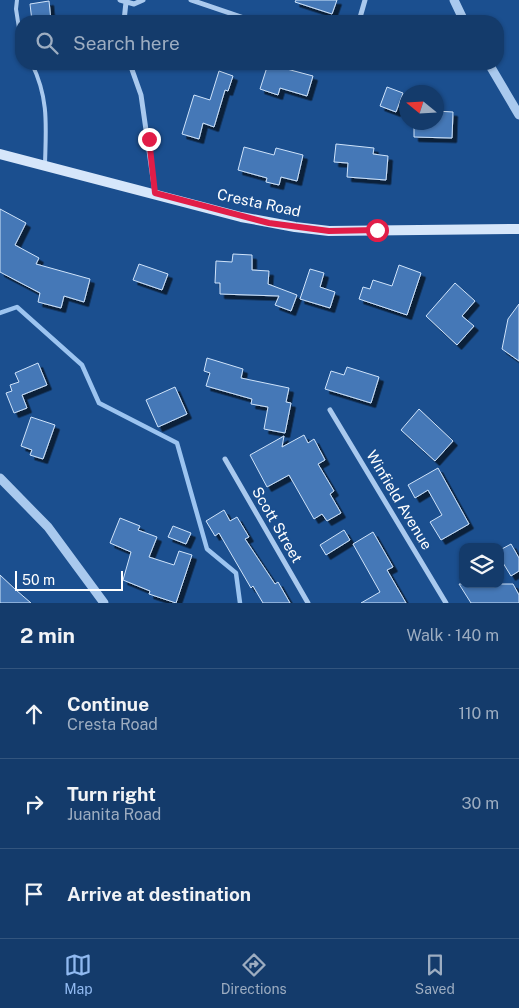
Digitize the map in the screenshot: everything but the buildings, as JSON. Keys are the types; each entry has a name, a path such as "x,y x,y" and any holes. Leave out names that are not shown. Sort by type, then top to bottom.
{"main road":[{"name":"Cresta Road","path":"0,154 269,223 329,231 519,228"}],"street":[{"path":"124,15 123,1 134,4 143,0"},
{"path":"191,0 235,15"},
{"path":"361,15 366,0"},
{"path":"454,0 461,15"},
{"path":"132,70 141,95 155,193"},
{"path":"493,70 519,115"},
{"name":"Winfield Avenue","path":"330,410 446,603"},
{"name":"Scott Street","path":"225,459 308,603"},
{"path":"0,478 48,527 104,603"}],"lane":[{"path":"17,0 17,15"},
{"path":"35,70 43,87 46,109 45,166"}],"waterway":[{"path":"0,313 17,307 82,365 99,403 177,443 207,549 236,573 240,603"}],"route":[{"path":"149,139 155,193 269,223 329,231 377,230"}]}
